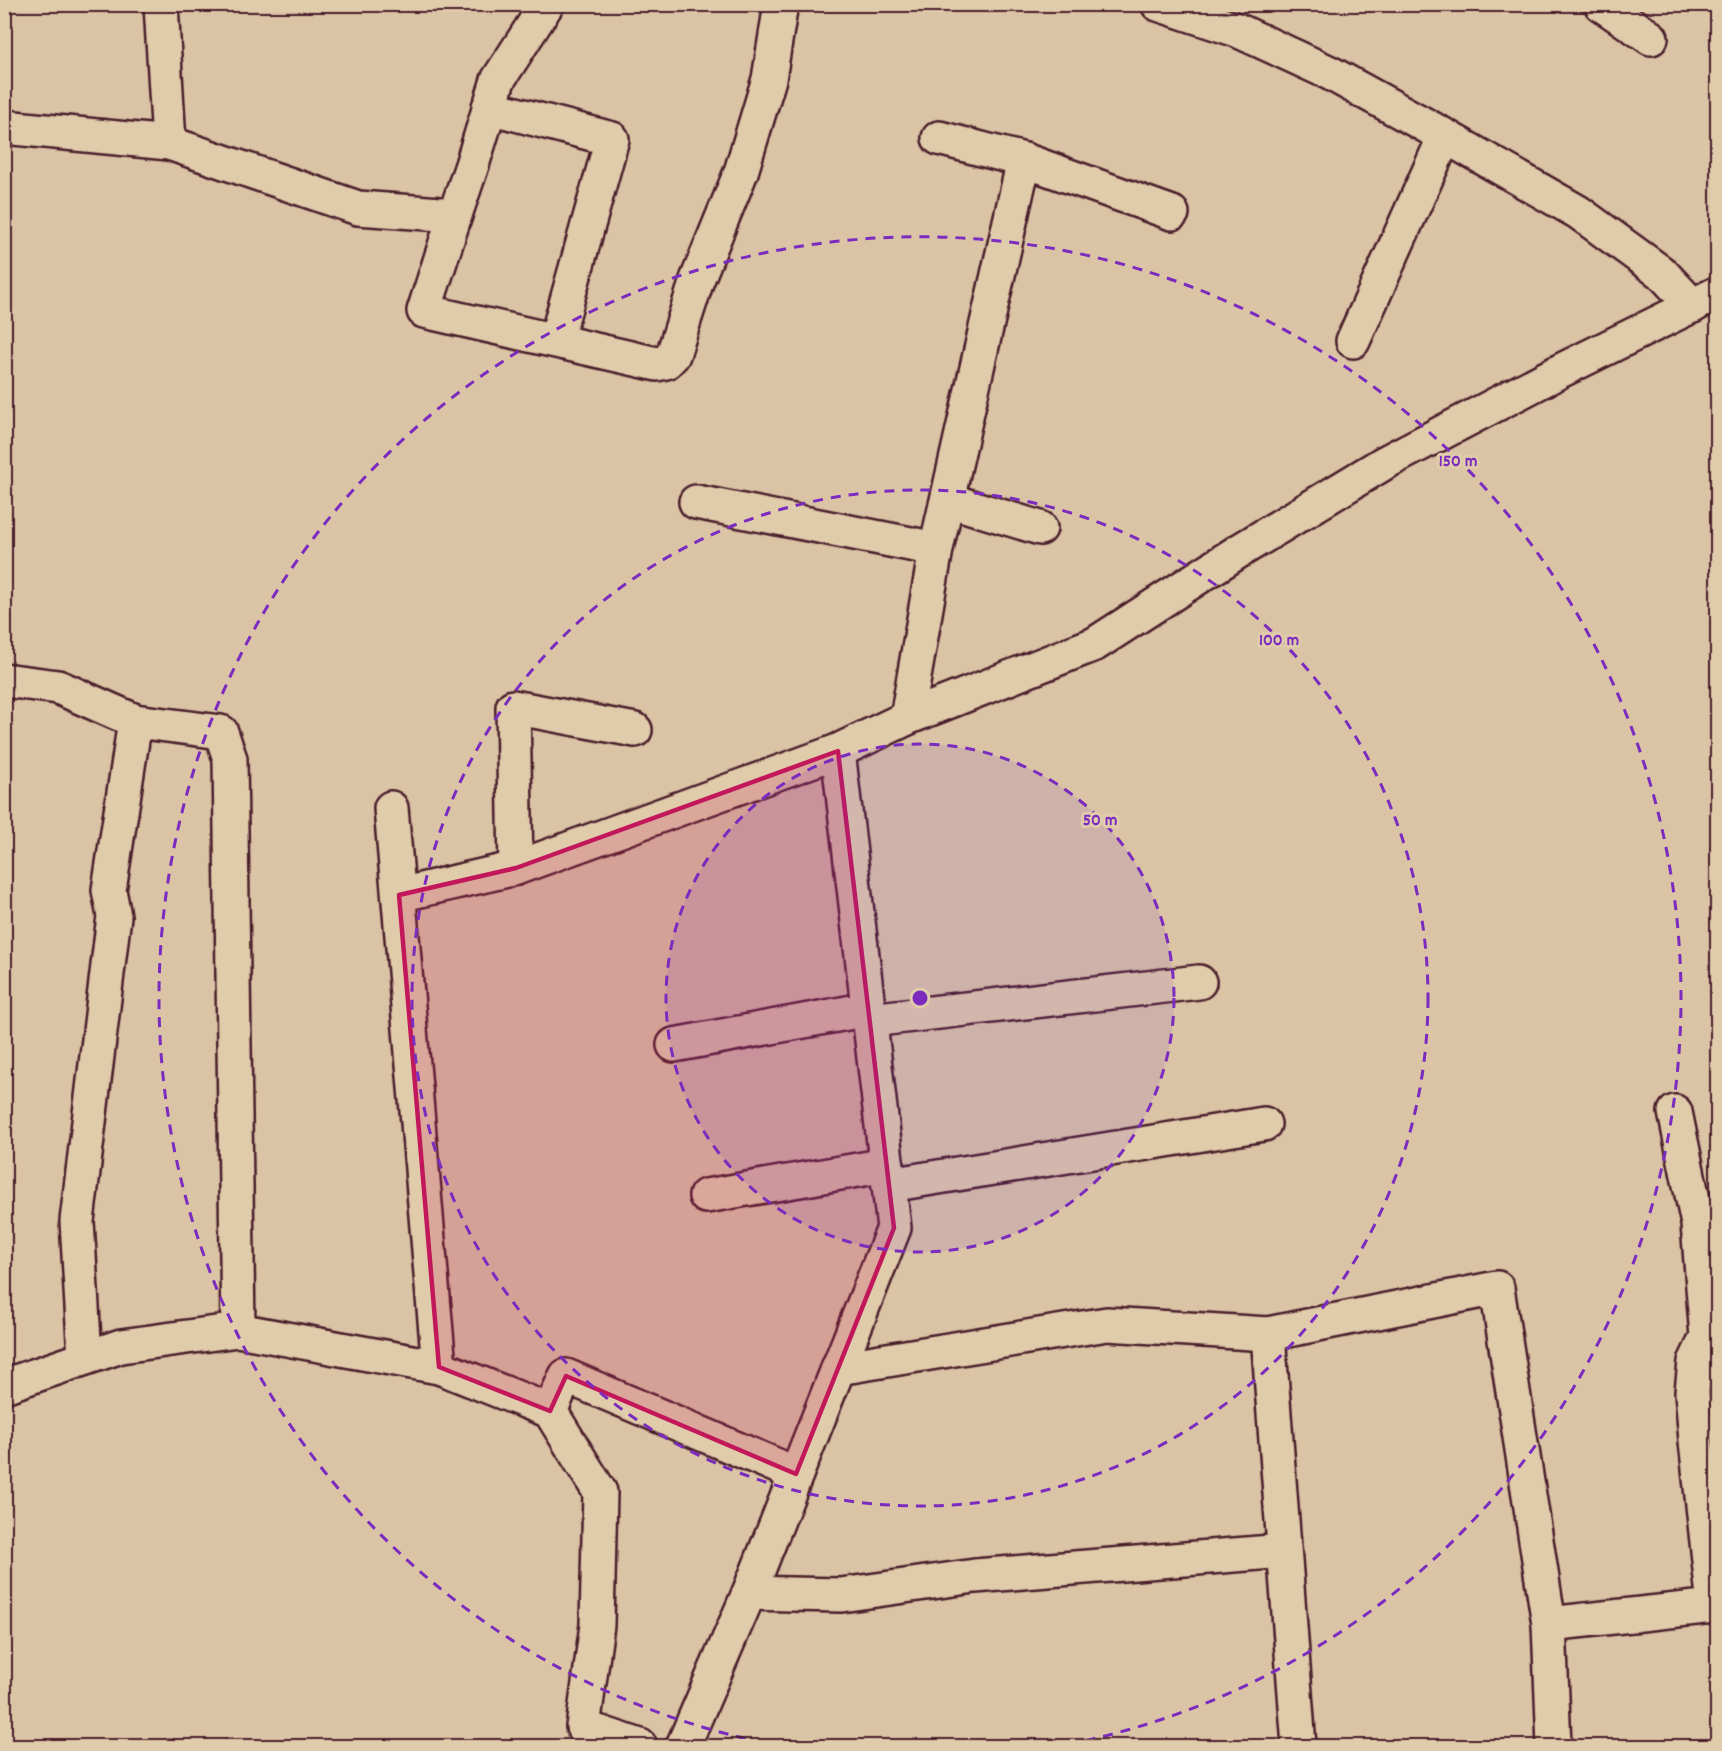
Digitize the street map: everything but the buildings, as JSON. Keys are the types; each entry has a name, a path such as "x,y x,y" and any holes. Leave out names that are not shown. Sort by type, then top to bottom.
{"street":[{"path":"161,4 169,143"},
{"path":"547,4 498,80 424,310 657,364 666,362 673,356 697,280 741,172 769,79 781,4"},
{"path":"1158,4 1242,17 1330,73 1578,212 1663,274 1705,300"},
{"path":"1601,4 1651,38"},
{"path":"489,107 612,139 556,340"},
{"path":"4,127 169,143 358,208 455,215"},
{"path":"1353,341 1445,136"},
{"path":"939,138 1024,160 1172,213"},
{"path":"907,718 936,549 1024,160"},
{"path":"399,895 516,868 838,751 907,718 1095,644 1239,551 1384,463 1562,370 1705,300"},
{"path":"948,500 1040,528"},
{"path":"696,502 936,549"},
{"path":"4,680 58,687 135,721 221,732 230,759 238,1330"},
{"path":"516,868 513,707 635,730"},
{"path":"85,1358 76,1221 114,916 109,890 135,721"},
{"path":"683,1746 749,1593 894,1228 838,751"},
{"path":"391,808 439,1367"},
{"path":"675,1046 869,1015 1199,982"},
{"path":"1549,1624 1714,1606 1692,1392 1695,1362 1707,1336 1700,1247 1698,1224 1675,1112"},
{"path":"706,1196 888,1175 1264,1124"},
{"path":"838,1368 1107,1324 1268,1334 1497,1288 1549,1624 1554,1746"},
{"path":"4,1386 121,1346 238,1330 439,1367 550,1411 600,1492 597,1625 583,1727 640,1746"},
{"path":"1268,1334 1299,1746"},
{"path":"550,1411 566,1376 796,1474"},
{"path":"749,1593 841,1595 975,1576 1283,1551"}],"highlighted area":[{"path":"838,751 894,1228 796,1474 566,1376 550,1411 439,1367 399,895 516,868"}]}
